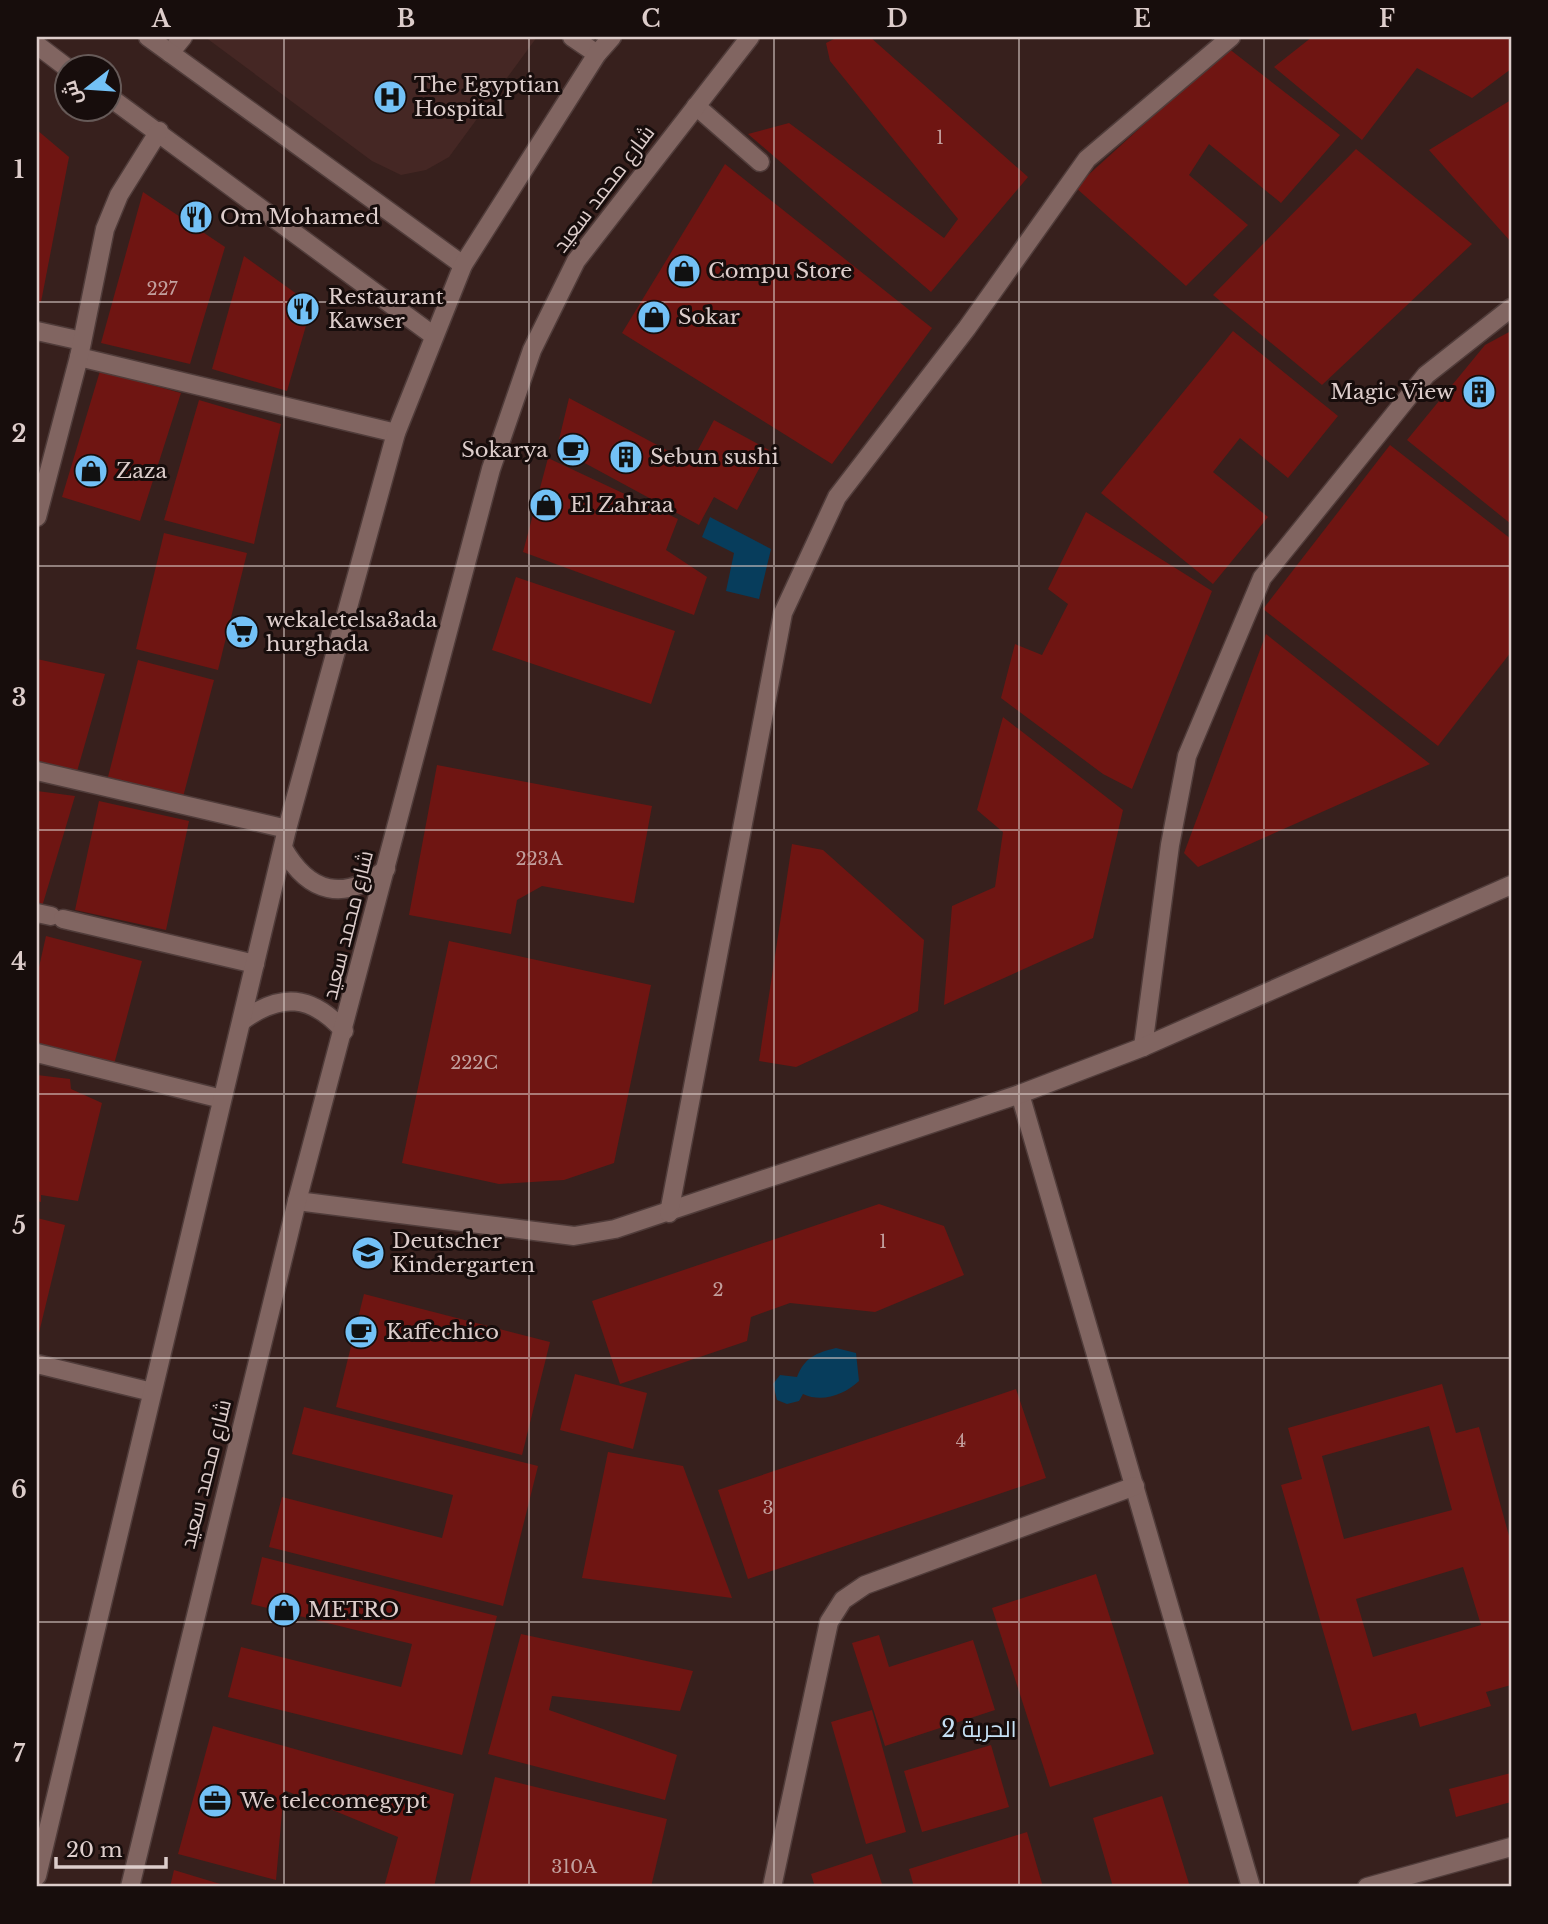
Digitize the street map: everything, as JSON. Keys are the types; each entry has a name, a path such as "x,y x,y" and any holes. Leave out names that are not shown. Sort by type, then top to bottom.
{"street":[{"path":"148,37 463,265"},
{"path":"170,53 183,37"},
{"path":"572,37 597,54"},
{"path":"37,1876 287,829 396,433 463,265 597,54 612,37"},
{"name":"شارع محمد سعيد","path":"130,1887 297,1201 491,469 532,350 576,261 750,37"},
{"path":"669,1213 783,613 837,497 967,328 1087,159 1231,37"},
{"path":"37,45 52,56"},
{"path":"122,106 434,336"},
{"path":"695,106 760,162"},
{"path":"37,517 80,349 105,229 119,195 159,131"},
{"path":"1143,1047 1170,845 1188,757 1262,578 1426,375 1511,308"},
{"path":"37,331 80,349 396,433"},
{"path":"37,771 287,829"},
{"path":"283,848 296,870 316,885 328,888 341,890 366,885 386,869"},
{"path":"297,1201 574,1236 615,1229 1020,1094 1143,1047 1511,884"},
{"path":"50,916 255,964"},
{"path":"242,1021 261,1007 283,1000 307,1003 328,1013 344,1031"},
{"path":"37,1053 222,1100"},
{"path":"1020,1094 1251,1887"},
{"path":"37,1364 152,1392"},
{"path":"772,1887 829,1622 843,1600 864,1585 1135,1486"},
{"path":"1367,1887 1511,1847"}],"shaded area":[{"name":"The Egyptian Hospital","path":"205,37 537,37 449,157 426,170 401,175 372,161"}],"water":[{"path":"710,517 771,549 759,599 726,591 734,553 702,537"},
{"path":"836,1348 856,1353 859,1381 847,1390 825,1398 803,1394 799,1401 787,1404 777,1400 773,1384 780,1375 797,1377 812,1357"}],"building":[{"path":"838,37 870,37 1028,177 931,292 748,134 789,123 944,238 958,219 830,61 826,43"},
{"path":"1312,37 1511,37 1511,69 1472,98 1417,68 1362,140 1274,67"},
{"path":"1228,48 1340,135 1281,203 1209,144 1189,175 1248,225 1186,286 1075,187"},
{"path":"1511,100 1511,242 1429,150"},
{"path":"37,130 69,157 41,302 37,301"},
{"path":"1356,149 1472,244 1322,385 1213,295"},
{"path":"725,164 932,328 832,464 622,333"},
{"path":"143,192 225,247 190,364 101,343"},
{"path":"244,256 312,305 287,391 212,369"},
{"path":"1233,331 1338,416 1288,478 1240,438 1213,472 1268,517 1213,584 1101,493"},
{"name":"Magic View","path":"1511,331 1511,524 1407,440 1485,345"},
{"path":"100,371 181,393 140,521 62,497"},
{"name":"Sebun sushi","path":"569,398 691,463 714,420 769,450 737,510 714,497 699,525 557,448"},
{"path":"199,400 281,424 254,544 164,520"},
{"path":"1390,445 1511,539 1511,652 1438,746 1263,609"},
{"path":"548,458 678,519 666,550 707,577 694,615 523,552"},
{"path":"1086,512 1212,591 1132,789 1103,774 1001,698 1015,644 1042,655 1068,604 1048,589"},
{"path":"164,533 247,553 218,670 136,649"},
{"path":"516,577 675,631 651,704 492,650"},
{"path":"1266,634 1430,764 1198,867 1184,853"},
{"path":"37,659 105,674 76,775 37,767"},
{"path":"138,660 214,680 183,797 108,777"},
{"path":"1003,717 1123,810 1093,938 944,1005 952,906 995,887 1003,832 977,810"},
{"path":"437,765 652,806 634,903 542,886 517,900 511,934 409,915"},
{"path":"37,791 75,796 41,910 37,909"},
{"path":"99,801 189,821 166,930 75,910"},
{"path":"792,844 823,850 924,940 918,1011 796,1067 759,1061"},
{"path":"46,936 142,961 113,1068 37,1049 37,976"},
{"path":"449,941 651,985 614,1163 564,1180 499,1184 402,1163"},
{"path":"37,1075 70,1079 71,1089 102,1103 78,1201 41,1195 41,1202 37,1201"},
{"path":"879,1204 944,1226 964,1275 875,1312 790,1303 751,1317 747,1341 620,1384 592,1301"},
{"path":"37,1218 65,1225 38,1337 37,1337"},
{"path":"364,1294 550,1342 522,1455 336,1407"},
{"path":"575,1374 647,1393 633,1449 560,1430"},
{"path":"1442,1384 1456,1433 1479,1427 1511,1543 1511,1685 1486,1692 1491,1706 1420,1727 1416,1713 1352,1731 1281,1485 1302,1479 1288,1428","holes":["1429,1426 1452,1510 1344,1539 1322,1456","1463,1567 1481,1625 1373,1657 1356,1599"]},
{"path":"1016,1389 1046,1478 748,1579 718,1490"},
{"path":"304,1407 538,1466 503,1606 269,1547 282,1497 442,1538 453,1495 292,1454"},
{"path":"608,1452 683,1466 732,1598 582,1578"},
{"path":"262,1557 497,1616 462,1755 228,1697 241,1647 401,1687 412,1644 251,1604"},
{"path":"1096,1574 1154,1754 1050,1787 992,1608"},
{"path":"521,1634 693,1671 680,1711 552,1696 549,1710 677,1755 665,1800 488,1754"},
{"path":"879,1635 889,1667 973,1640 995,1710 885,1746 852,1643"},
{"path":"872,1710 906,1832 866,1844 831,1722"},
{"path":"213,1726 454,1794 434,1887 384,1887 398,1837 284,1790 276,1880 178,1854"},
{"path":"991,1745 1009,1807 922,1832 904,1771"},
{"path":"1511,1773 1511,1802 1456,1817 1449,1789"},
{"path":"495,1777 667,1819 651,1887 469,1887"},
{"path":"1162,1796 1190,1887 1113,1887 1093,1818"},
{"path":"1027,1832 1043,1887 914,1887 909,1869"},
{"path":"872,1854 883,1887 815,1887 811,1874"},
{"path":"174,1870 230,1887 170,1887"}],"place":[{"name":"The Egyptian Hospital","path":"390,97"},
{"name":"Om Mohamed","path":"196,217"},
{"name":"Compu Store","path":"684,271"},
{"name":"Restaurant Kawser","path":"303,309"},
{"name":"Sokar","path":"654,317"},
{"name":"Magic View","path":"1479,392"},
{"name":"Sokarya","path":"573,450"},
{"name":"Sebun sushi","path":"626,457"},
{"name":"Zaza","path":"91,471"},
{"name":"El Zahraa","path":"546,505"},
{"name":"wekaletelsa3ada hurghada","path":"242,632"},
{"name":"Deutscher Kindergarten","path":"368,1253"},
{"name":"Kaffechico","path":"361,1332"},
{"name":"METRO","path":"284,1610"},
{"name":"We telecomegypt","path":"215,1801"}],"district":[{"name":"الحرية 2","path":"979,1729"}]}
